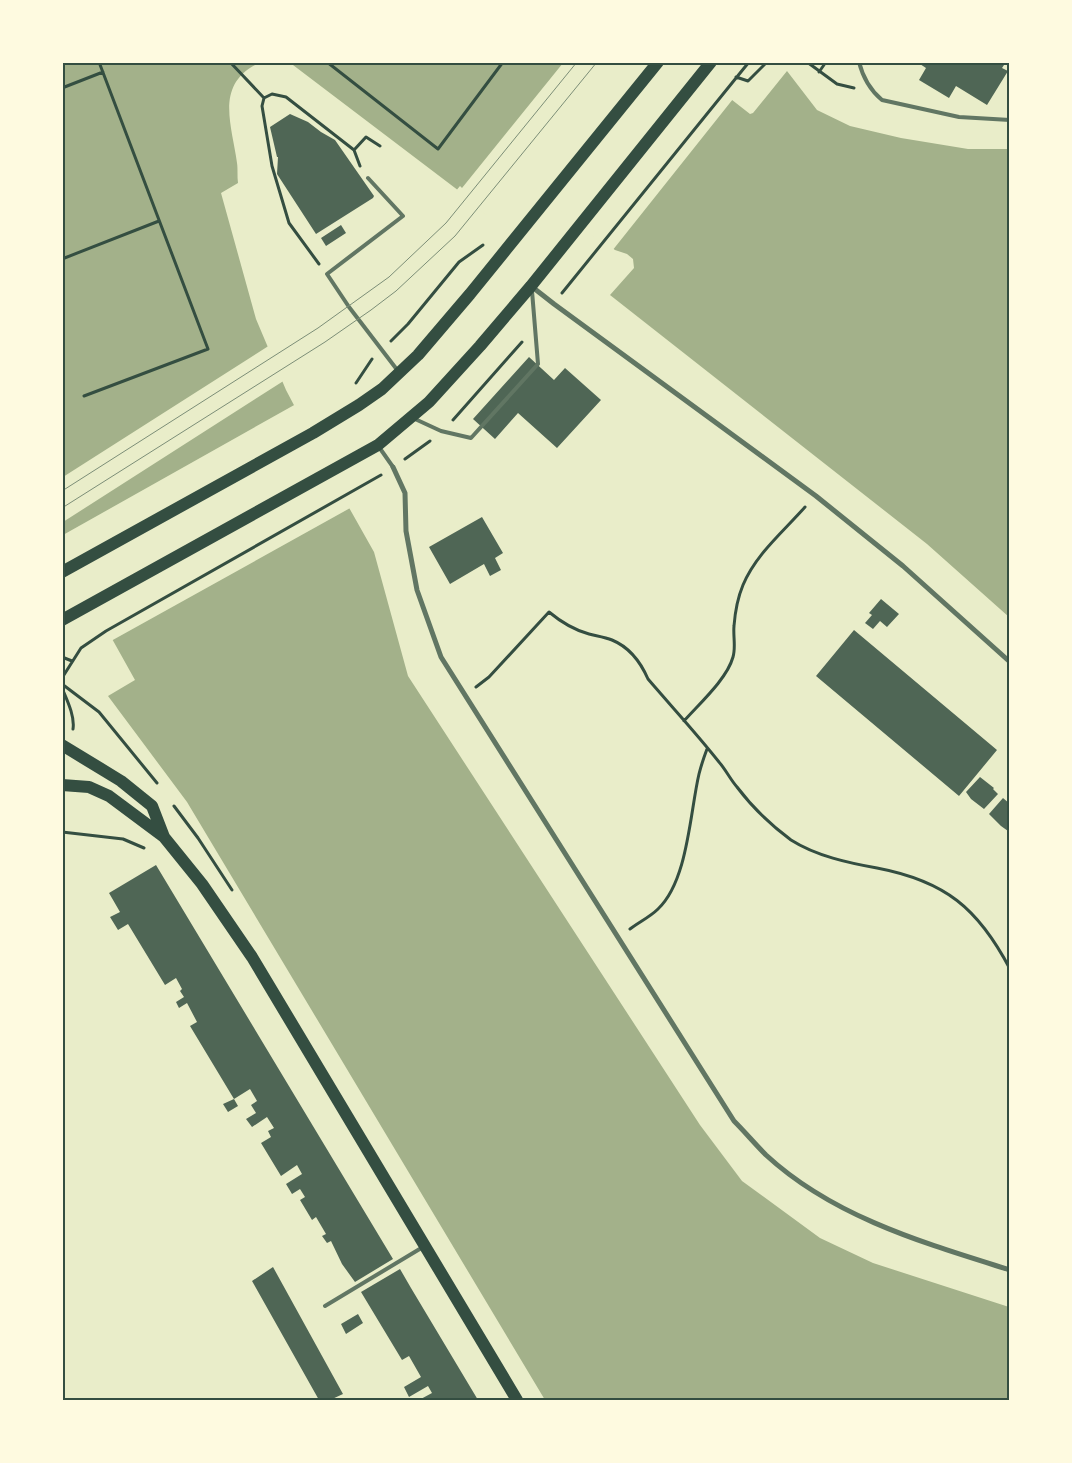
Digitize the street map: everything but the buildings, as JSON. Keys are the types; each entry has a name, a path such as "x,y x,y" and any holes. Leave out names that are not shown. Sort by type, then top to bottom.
{"main road":[{"path":"67,570 313,433 382,389 400,373 440,330 658,62"},
{"path":"62,620 91,606 378,445 429,402 449,382 532,286 708,66"},
{"path":"63,746 121,781 152,806 164,837"},
{"path":"62,785 89,787 110,796 164,837 202,884 252,957 517,1400"}],"street":[{"path":"532,286 816,496 903,566 1010,662"},
{"path":"394,467 405,493 406,531 417,590 441,657 734,1121 766,1155 808,1188 861,1218 1010,1270"}],"lane":[{"path":"859,62 863,75 874,93 882,100 959,117 1010,120"},
{"path":"368,178 403,216 327,274 380,350 400,373"},
{"path":"411,417 441,431 471,438 538,364 532,286"},
{"path":"378,445 394,467"},
{"path":"325,1306 425,1246"}],"path":[{"path":"84,396 208,349 99,62"},
{"path":"230,62 264,98"},
{"path":"327,62 438,149 503,62"},
{"path":"554,304 750,62"},
{"path":"736,77 748,81 767,62"},
{"path":"807,62 837,84 874,93"},
{"path":"819,72 826,62"},
{"path":"62,88 103,72"},
{"path":"327,274 289,224 272,166 262,106 264,98 272,94 286,97 354,150 366,137 380,146"},
{"path":"62,259 159,221"},
{"path":"348,388 356,383 369,361 408,324 459,262 487,242"},
{"path":"62,678 81,648 106,631 348,495 394,467 441,431 460,413 534,328"},
{"path":"684,721 721,679 733,657 737,606 742,586 750,570 771,542 816,496"},
{"path":"466,695 489,677 549,612 566,625 587,634 612,640 631,653 641,664 648,679 754,807 792,841 834,858 922,879 941,889 962,903 981,924 997,945 1010,969"},
{"path":"62,657 72,662"},
{"path":"62,688 71,712 74,727 63,746"},
{"path":"618,937 658,909 666,900 676,880 688,840 699,774 707,748"},
{"path":"62,832 123,838 146,849"}],"shaded area":[{"path":"62,63 259,63 245,72 236,82 231,94 230,120 237,163 238,183 221,193 256,319 286,390 374,552 408,676 700,1125 742,1181 820,1238 873,1263 1009,1307 1009,1400 545,1400 187,802 108,696 135,680 63,551"},
{"path":"286,63 696,63 727,96 750,114 753,113 787,71 817,110 850,126 901,138 968,149 1009,149 1009,617 927,544 610,295 634,268 633,259 627,254 615,250 527,181 492,216 293,65"}],"pier":[{"path":"563,63 697,63 732,92 730,96 733,99 612,251 527,184 492,219 455,192 460,186 462,188"},
{"path":"270,345 285,380 63,522 63,477"},
{"path":"296,404 352,507 111,641 62,554 63,535"}],"tram line":[{"path":"62,491 318,328 389,277 446,223 577,62"},
{"path":"62,508 325,342 396,291 455,236 597,62"}]}
